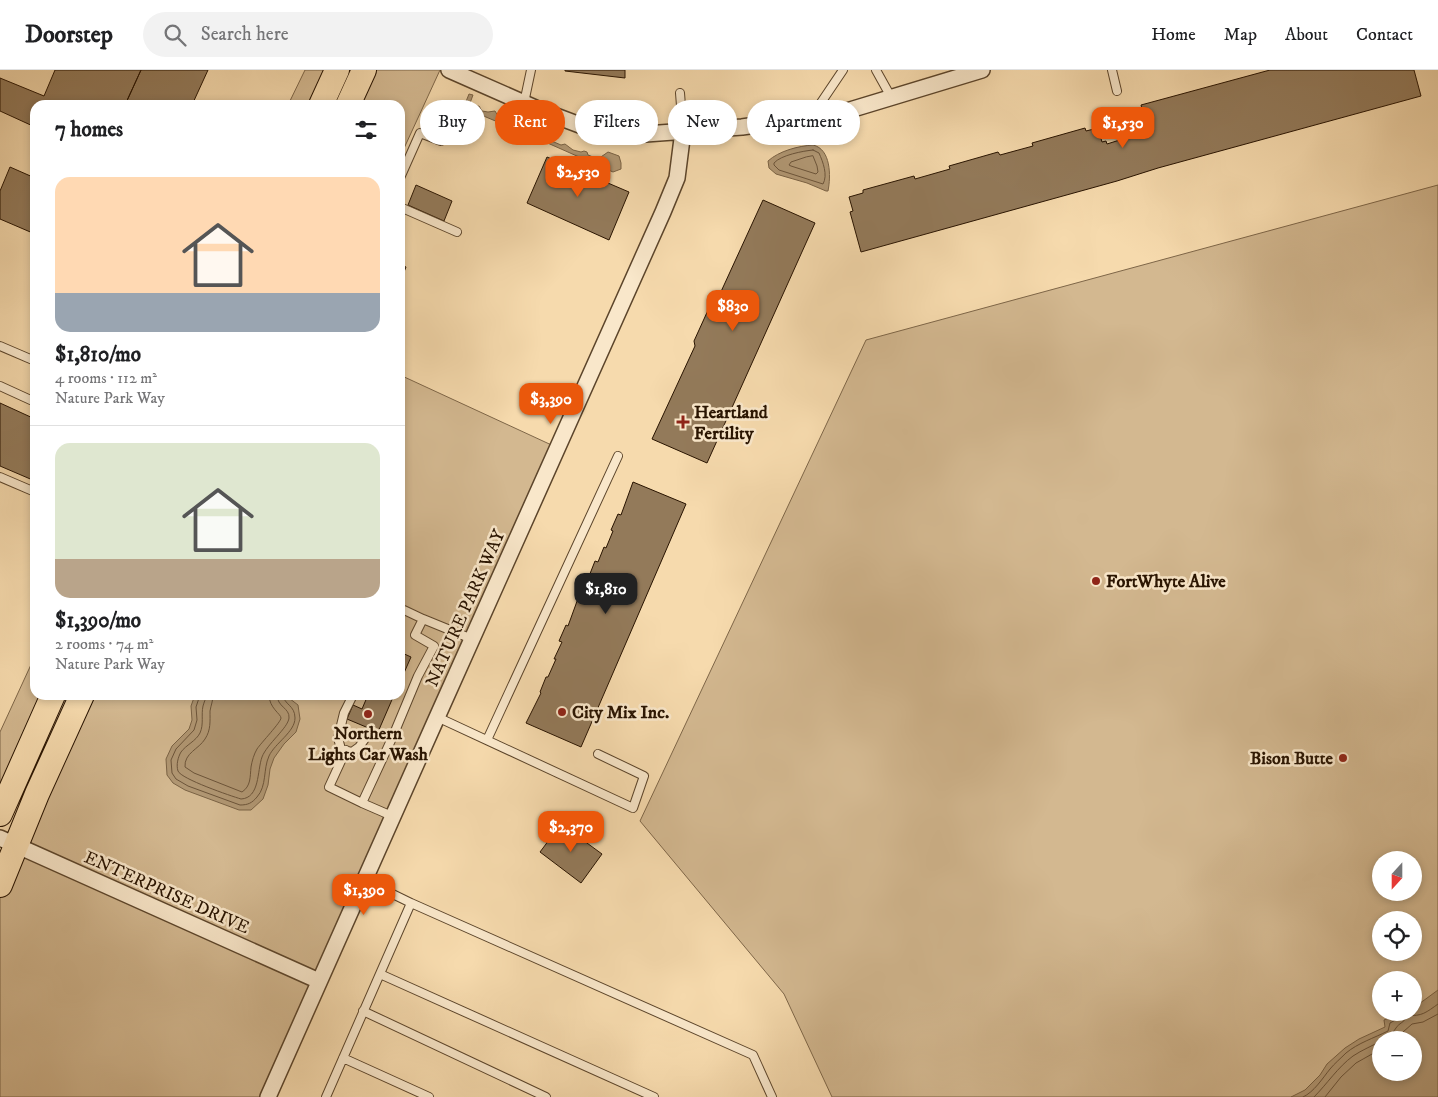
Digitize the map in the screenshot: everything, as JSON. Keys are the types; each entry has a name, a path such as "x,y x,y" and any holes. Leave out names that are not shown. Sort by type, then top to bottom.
{"main road":[{"path":"322,100 336,70"},
{"path":"350,100 364,70"},
{"path":"0,814 51,700"},
{"path":"0,884 8,841 37,794 80,700"}],"street":[{"path":"449,70 517,100"},
{"path":"860,107 948,75 982,70"},
{"path":"565,119 585,127 632,135 668,132"},
{"name":"NATURE PARK WAY","path":"268,1097 678,178 682,145"},
{"name":"ENTERPRISE DRIVE","path":"8,841 319,981"}],"lane":[{"path":"525,100 531,70"},
{"path":"822,100 843,70"},
{"path":"876,70 891,97"},
{"path":"1112,70 1117,91"},
{"path":"680,93 681,100"},
{"path":"405,166 420,132"},
{"path":"405,209 457,232"},
{"path":"0,346 30,359"},
{"path":"0,386 30,400"},
{"path":"487,740 618,456"},
{"path":"0,477 30,490"},
{"path":"405,610 472,639"},
{"path":"362,804 418,676 434,646 414,635 423,618"},
{"path":"350,700 344,713 338,738 341,749 352,752 359,747 367,736"},
{"path":"437,717 633,808 644,776 598,754"},
{"path":"346,750 329,788 392,816"},
{"path":"364,880 753,1055 772,1097"},
{"path":"326,1097 411,902"},
{"path":"380,974 654,1097"},
{"path":"363,1011 546,1097"},
{"path":"343,1058 429,1097"}],"shaded area":[{"path":"305,70 336,70 322,100 290,100"},
{"path":"364,70 440,70 426,100 420,100 420,114 405,146 405,100 350,100"},
{"name":"FortWhyte Alive","path":"1438,185 1438,1097 832,1097 784,994 640,821 866,340"},
{"path":"405,377 558,448 269,1097 0,1097 0,886 80,700 405,700"},
{"path":"30,667 30,700 46,700 0,799 0,732"}],"water":[{"path":"469,94 473,95 471,100 467,100"},
{"path":"495,111 495,121 485,117 485,112"},
{"path":"565,144 573,150 587,152 588,155 598,159 608,152 619,156 621,169 613,172 552,145"},
{"path":"813,145 823,152 829,171 828,191 776,174 769,168 768,161 778,154 795,148"},
{"path":"193,700 292,700 298,705 300,719 296,732 274,758 263,799 251,810 239,810 185,790 173,783 167,775 166,759 172,746 189,729 192,720 191,706"},
{"path":"1438,990 1438,1097 1291,1097 1305,1090 1320,1075 1327,1064 1345,1048 1372,1033 1372,1081 1422,1081 1422,1031 1376,1031 1385,1027 1384,1021 1422,1021 1422,1002"}],"building":[{"path":"55,70 141,70 127,100 30,100 30,125 0,111 0,78 44,96"},
{"path":"141,70 208,70 194,100 127,100"},
{"path":"625,70 625,78 565,71"},
{"path":"1270,70 1414,70 1421,96 861,252 850,212 853,211 849,197 863,193 863,190 914,176 915,179 950,169 949,166 998,152 1000,155 1033,146 1032,143 1085,128 1086,131 1098,128 1102,142 1106,141 1107,144 1148,131 1141,105"},
{"path":"547,157 629,192 609,240 527,203"},
{"path":"10,167 30,176 30,232 0,219 0,191"},
{"path":"416,185 452,201 444,221 408,205"},
{"path":"763,200 815,223 707,463 652,439 695,346 694,341 714,297 719,296"},
{"path":"0,403 30,417 30,479 0,466"},
{"path":"633,482 686,504 581,747 526,723 556,659 554,659 562,642 559,641 566,625 568,626 580,593 582,594 595,561 598,562 604,547 606,548 613,531 611,530 618,514 621,515"},
{"path":"405,654 411,657 405,671"},
{"name":"Northern Lights Car Wash","path":"366,700 392,700 378,732 347,719 353,705 362,709"},
{"path":"561,824 602,854 581,883 540,852"}],"place":[{"name":"Heartland Fertility","path":"683,422"},
{"name":"FortWhyte Alive","path":"1096,581"},
{"name":"City Mix Inc.","path":"562,712"},
{"name":"Northern Lights Car Wash","path":"368,714"},
{"name":"Bison Butte","path":"1343,758"}]}
